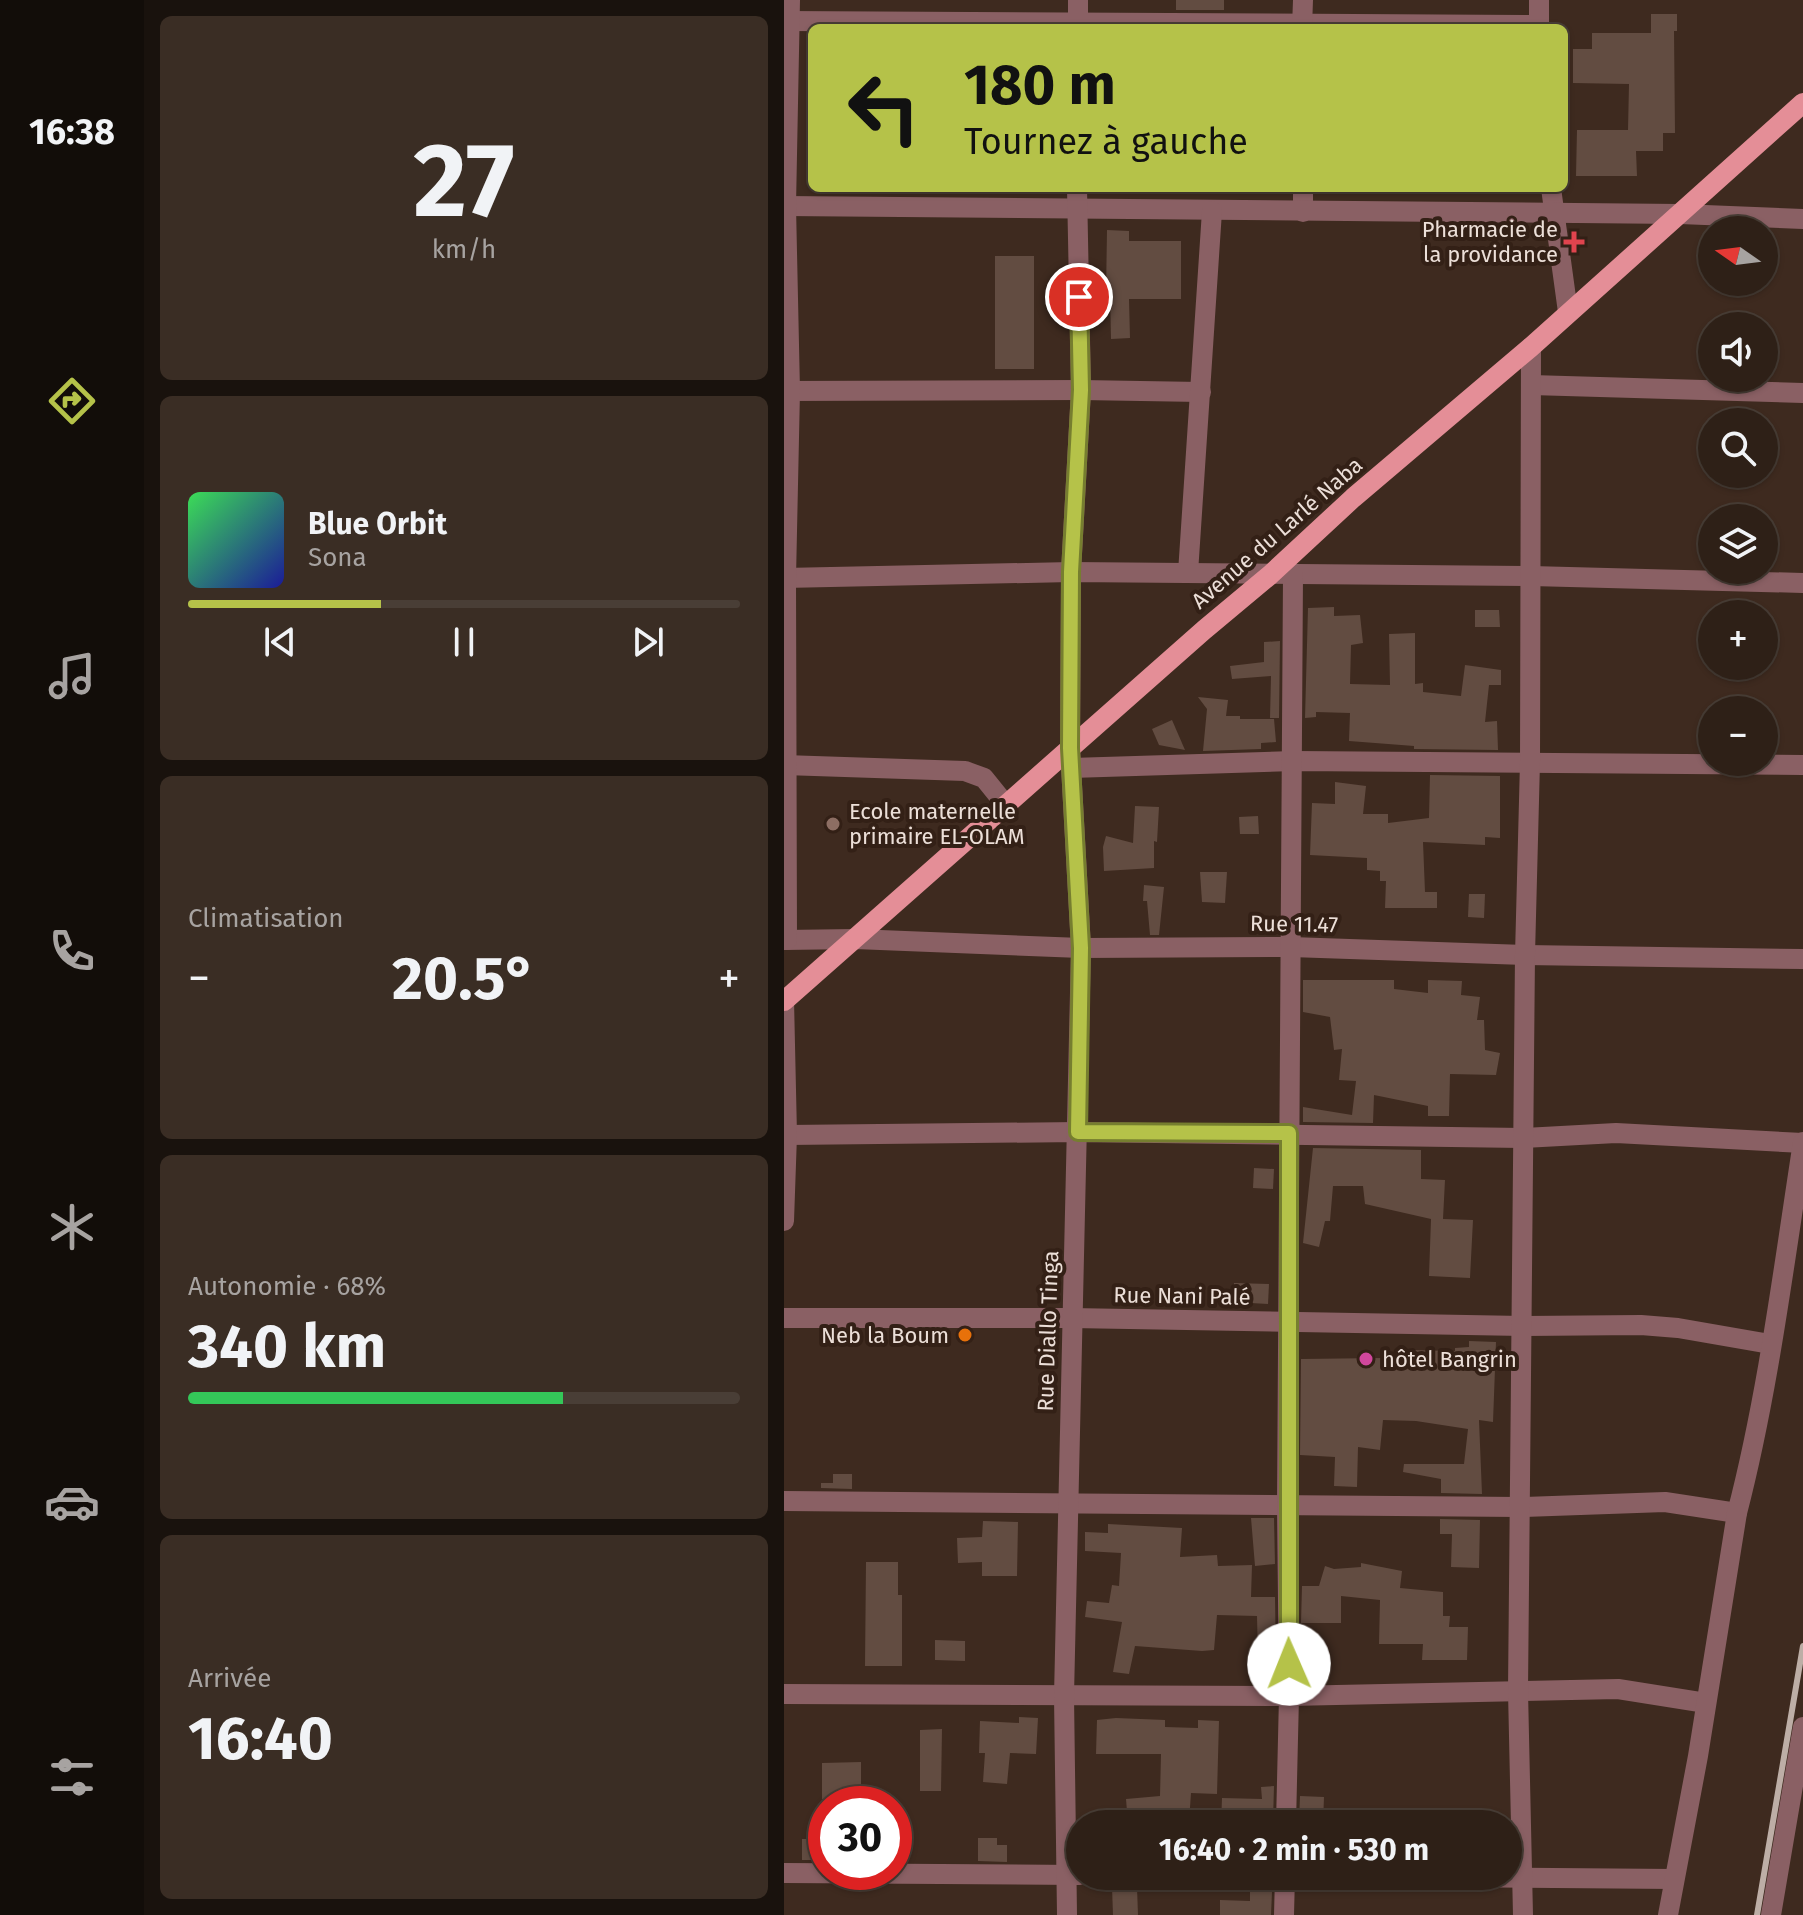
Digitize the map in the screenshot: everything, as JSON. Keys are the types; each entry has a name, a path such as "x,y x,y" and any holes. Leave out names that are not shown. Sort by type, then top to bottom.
{"main road":[{"name":"Avenue du Larlé Naba","path":"784,1001 1005,804 1071,758 1204,630 1531,347 1803,103"}],"street":[{"path":"1078,0 1078,24"},
{"path":"1302,24 1303,0"},
{"path":"1538,24 1539,0"},
{"path":"786,940 785,206 788,14 1052,24"},
{"path":"1303,192 1303,212"},
{"path":"1551,192 1568,312"},
{"path":"785,206 1077,198 1212,211 1680,214 1803,219"},
{"name":"Rue Diallo Tinga","path":"1070,1810 1064,1696 1081,948 1071,758 1071,572 1081,390 1077,198"},
{"path":"1188,573 1212,211"},
{"path":"1520,1810 1518,1691 1525,955 1530,762 1531,347"},
{"path":"1531,385 1803,393"},
{"path":"787,391 1201,392"},
{"path":"785,578 1071,572 1531,576 1803,583"},
{"path":"1286,1810 1293,575"},
{"path":"1071,758 1803,765"},
{"path":"786,765 965,771 984,778 1005,804"},
{"name":"Rue 11.47","path":"786,940 855,939 1081,948 1291,947 1525,955 1803,959"},
{"path":"784,1001 787,1135 784,1221"},
{"path":"787,1135 1078,1132 1523,1138 1616,1133 1803,1142 1668,1915"},
{"name":"Rue Nani Palé","path":"784,1318 1071,1318 1660,1326 1770,1344"},
{"path":"784,1501 1521,1507 1665,1502 1737,1513"},
{"path":"784,1694 1289,1696 1618,1689 1706,1703"},
{"path":"1771,1915 1803,1727"},
{"path":"784,1873 1066,1875"},
{"path":"1522,1879 1674,1879"},
{"name":"Rue Diallo Tinga","path":"1067,1915 1071,1890"},
{"path":"1284,1915 1285,1890"},
{"path":"1522,1890 1523,1915"}],"building":[{"path":"1176,0 1224,0 1224,10 1176,10"},
{"path":"1651,14 1677,14 1677,31 1674,31 1675,133 1663,133 1663,151 1636,151 1637,176 1576,176 1577,130 1628,130 1629,84 1573,83 1573,49 1592,49 1592,33 1651,33"},
{"path":"1107,230 1129,231 1129,241 1181,241 1181,299 1129,299 1130,338 1111,339 1110,294 1106,294"},
{"path":"995,256 1034,256 1034,369 995,369"},
{"path":"1334,607 1334,616 1360,615 1363,643 1351,645 1350,684 1390,685 1389,634 1415,633 1415,684 1423,683 1423,692 1461,696 1465,665 1501,670 1501,685 1489,685 1485,722 1497,721 1498,750 1414,749 1414,746 1349,741 1350,713 1316,712 1316,717 1305,718 1308,608"},
{"path":"1475,610 1499,610 1500,627 1475,627"},
{"path":"1280,641 1279,718 1270,718 1271,676 1232,679 1230,666 1264,662 1264,642"},
{"path":"1198,697 1228,700 1226,716 1274,719 1276,742 1261,743 1261,749 1203,751 1207,709"},
{"path":"1172,720 1185,750 1159,745 1152,729"},
{"path":"1430,775 1500,776 1500,838 1485,837 1485,845 1423,842 1425,892 1437,892 1437,908 1385,908 1386,881 1380,881 1380,871 1367,870 1367,858 1310,855 1312,803 1335,804 1335,782 1366,786 1363,814 1388,814 1388,823 1429,818"},
{"path":"1135,806 1159,807 1154,868 1104,871 1106,836 1133,843"},
{"path":"1258,816 1259,834 1240,834 1239,817"},
{"path":"1200,872 1227,872 1225,903 1202,902"},
{"path":"1144,885 1164,887 1159,935 1150,935 1147,901 1143,901"},
{"path":"1469,894 1485,894 1484,918 1468,917"},
{"path":"1303,980 1394,980 1394,989 1428,993 1428,980 1462,981 1461,995 1480,997 1477,1020 1484,1020 1485,1050 1500,1053 1496,1075 1450,1074 1449,1116 1428,1116 1428,1106 1374,1095 1373,1123 1303,1122 1303,1107 1352,1115 1356,1081 1339,1080 1342,1049 1334,1050 1330,1017 1303,1012"},
{"path":"1313,1148 1421,1150 1421,1179 1445,1180 1443,1219 1473,1220 1470,1278 1429,1276 1431,1219 1365,1204 1363,1186 1333,1186 1330,1221 1325,1221 1319,1247 1303,1243"},
{"path":"1254,1168 1274,1169 1273,1189 1253,1188"},
{"path":"1234,1283 1269,1284 1268,1304 1233,1302"},
{"path":"1469,1341 1496,1342 1493,1422 1479,1420 1482,1494 1441,1493 1441,1479 1403,1472 1404,1464 1464,1464 1468,1429 1416,1421 1383,1420 1380,1450 1358,1447 1357,1487 1334,1486 1335,1457 1300,1455 1301,1359 1382,1358 1382,1355 1408,1354 1408,1350 1455,1351 1455,1348 1469,1347"},
{"path":"833,1474 852,1474 852,1489 821,1488 821,1483 833,1483"},
{"path":"1251,1518 1274,1518 1275,1564 1255,1566"},
{"path":"1440,1519 1480,1520 1479,1568 1451,1567 1452,1534 1440,1534"},
{"path":"983,1521 1018,1522 1017,1576 982,1576 982,1562 958,1563 957,1538 982,1537"},
{"path":"1108,1524 1182,1528 1180,1557 1217,1555 1218,1566 1252,1565 1251,1597 1275,1597 1276,1659 1258,1659 1257,1616 1217,1615 1214,1650 1135,1646 1129,1674 1113,1672 1122,1622 1085,1617 1087,1601 1109,1603 1112,1585 1119,1586 1121,1553 1085,1551 1085,1532 1108,1533"},
{"path":"866,1562 898,1562 898,1595 902,1595 902,1666 865,1666"},
{"path":"1361,1563 1402,1571 1400,1588 1443,1592 1443,1616 1450,1616 1449,1627 1468,1627 1467,1660 1422,1660 1423,1644 1379,1644 1380,1600 1341,1596 1341,1623 1301,1623 1302,1586 1319,1586 1325,1566 1334,1569 1361,1567"},
{"path":"935,1640 965,1641 965,1661 935,1660"},
{"path":"1019,1717 1038,1718 1036,1754 1010,1753 1007,1784 983,1782 985,1753 979,1753 980,1721 1019,1723"},
{"path":"1097,1720 1165,1720 1165,1727 1198,1728 1198,1720 1219,1721 1217,1794 1191,1793 1190,1810 1127,1810 1126,1799 1160,1796 1161,1754 1096,1754"},
{"path":"942,1729 941,1791 920,1791 920,1730"},
{"path":"861,1762 861,1786 822,1786 822,1763"},
{"path":"1274,1786 1273,1810 1222,1810 1222,1798 1262,1799 1261,1787"},
{"path":"1300,1796 1324,1797 1324,1810 1299,1810"},
{"path":"978,1838 997,1838 997,1845 1007,1845 1007,1862 978,1861"},
{"path":"802,1839 808,1839 808,1860 802,1860"},
{"path":"1112,1890 1137,1890 1138,1915 1113,1915"},
{"path":"1250,1891 1272,1892 1271,1915 1220,1915 1220,1900 1250,1901"}],"railway":[{"path":"1757,1915 1803,1646"}],"place":[{"name":"Pharmacie de la providance","path":"1574,242"},
{"name":"Ecole maternelle primaire EL-OLAM","path":"833,824"},
{"name":"Neb la Boum","path":"965,1335"},
{"name":"hôtel Bangrin","path":"1366,1359"}],"route":[{"path":"1079,297 1081,390 1071,572 1070,748 1081,948 1078,1132 1289,1133 1289,1664"}]}
